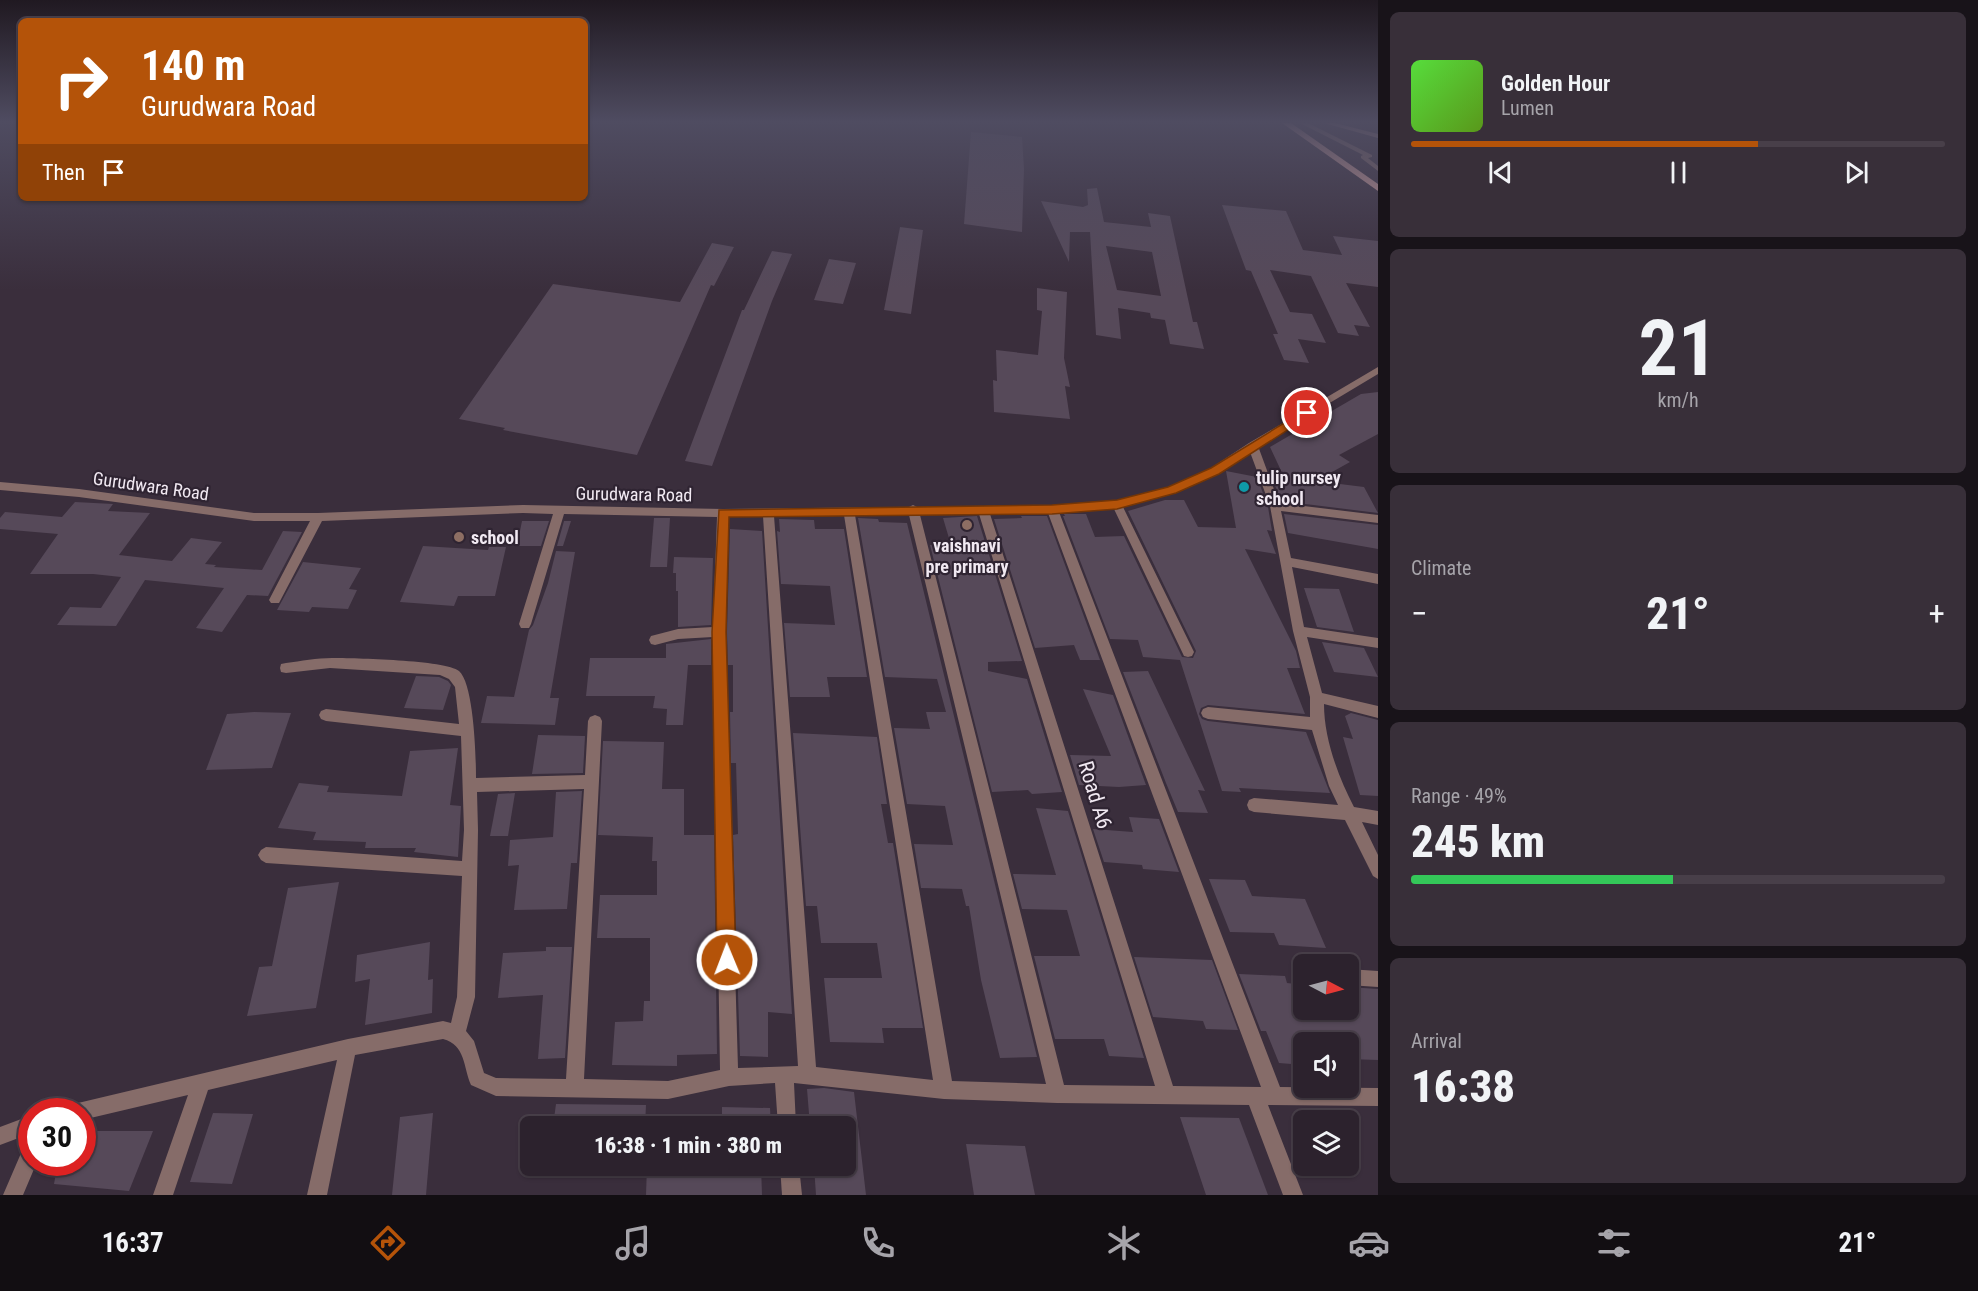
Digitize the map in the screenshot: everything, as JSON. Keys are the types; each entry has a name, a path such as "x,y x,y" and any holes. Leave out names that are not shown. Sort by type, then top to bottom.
{"main road":[{"path":"1365,179 1378,188"}],"street":[{"name":"Gurudwara Road","path":"0,486 79,493 254,517 318,517 523,509 723,513 983,508 1052,509 1117,505 1172,490 1215,471 1253,445 1378,370"},
{"path":"1253,445 1275,506 1299,631 1317,697 1317,724 1336,786 1378,871"},
{"path":"1117,505 1188,652"},
{"path":"1275,506 1378,519"},
{"name":"Road A6","path":"983,508 1167,1095"},
{"path":"525,624 560,509"},
{"path":"913,509 1057,1094"},
{"path":"1052,509 1264,1096 1293,1195"},
{"path":"768,512 808,1075"},
{"path":"849,512 944,1090"},
{"path":"723,513 719,632 729,1077"},
{"path":"275,600 318,517"},
{"path":"1286,561 1378,579"},
{"path":"1299,631 1378,643"},
{"path":"655,640 678,634 719,632"},
{"path":"286,668 330,663 441,670 454,675 461,686 467,731 470,869 466,997 457,1032"},
{"path":"1317,697 1378,712"},
{"path":"1208,713 1317,724"},
{"path":"326,715 467,731"},
{"path":"575,1088 595,721"},
{"path":"469,785 592,782"},
{"path":"1254,805 1349,813 1378,818"},
{"path":"266,855 470,869"},
{"path":"1359,978 1378,979"},
{"path":"96,1108 348,1048 443,1030 457,1032 466,1041 477,1079 496,1087 668,1090 729,1077 784,1074 944,1090 1057,1094 1378,1097"},
{"path":"317,1195 348,1048"},
{"path":"784,1074 786,1116"},
{"path":"163,1195 201,1083"},
{"path":"0,1136 18,1129"},
{"path":"13,1195 21,1176"},
{"path":"791,1176 792,1195"}],"building":[{"path":"967,179 1024,179 1022,232 964,224"},
{"path":"1097,188 1104,222 1151,227 1148,213 1170,216 1193,322 1197,322 1204,349 1170,344 1165,320 1151,318 1150,313 1118,308 1121,339 1096,335 1090,232 1070,232 1069,262 1041,201 1083,207 1088,205 1087,189","holes":["1106,246 1152,252 1161,296 1117,290"]},
{"path":"1222,205 1286,211 1303,250 1342,255 1333,236 1378,241 1378,287 1346,283 1370,327 1354,325 1359,336 1338,333 1311,276 1270,270 1290,312 1312,314 1326,343 1298,339 1309,363 1284,360 1273,334 1278,334 1251,271 1246,270"},
{"path":"900,227 923,230 911,314 884,310"},
{"path":"712,243 734,247 714,286 711,285 637,455 503,430 505,428 459,419 553,284 680,302"},
{"path":"772,251 792,254 772,301 712,466 685,461 742,310"},
{"path":"829,259 856,263 843,304 814,300"},
{"path":"1037,288 1067,292 1064,358 1070,387 1065,386 1070,419 994,412 993,380 997,381 996,350 1038,355 1042,311 1037,310"},
{"path":"1378,392 1378,434 1339,455 1350,462 1316,481 1364,487 1378,513 1281,501 1273,480 1283,482 1281,477 1284,477 1270,447 1361,394"},
{"path":"1226,471 1257,477 1268,507 1272,531 1267,530 1276,554 1245,549 1296,651 1300,668 1287,668 1305,714 1208,705 1201,708 1199,714 1202,719 1208,721 1306,732 1330,793 1239,788 1241,792 1222,791 1180,660 1143,657 1138,640 1110,639 1063,516 1064,514 1086,514 1095,537 1124,536 1182,657 1193,658 1196,651 1128,511 1165,500 1184,500 1198,527 1236,528"},
{"path":"75,502 113,504 108,511 150,513 119,555 172,561 191,538 222,542 205,564 216,565 214,567 262,570 283,531 302,532 268,596 247,595 222,632 196,628 224,588 145,580 116,626 57,625 70,607 101,608 121,577 93,574 30,574 58,534 0,529 0,518 5,512 62,517"},
{"path":"1284,514 1378,525 1378,549 1288,533"},
{"path":"977,516 1022,661 988,662 988,671 1027,679 1062,792 1032,794 1028,790 992,792 930,545 951,545 943,518"},
{"path":"1021,516 1047,516 1100,660 1080,660 1074,645 1035,648 994,519 1022,518"},
{"path":"654,518 670,518 667,567 650,567"},
{"path":"858,518 878,519 879,522 907,523 1037,1057 1000,1058 981,980 969,906 966,906 962,889 921,888 914,844 953,845 945,806 907,804 894,728 930,729 926,712 946,712 937,679 885,677"},
{"path":"779,519 814,520 815,529 844,529 867,677 827,677 830,697 790,697 784,623 835,625 830,586 781,584 777,531 780,532"},
{"path":"522,521 549,521 541,546 517,546"},
{"path":"564,521 571,521 563,546 557,546"},
{"path":"730,529 762,531 792,1014 768,1012 768,1057 740,1056 733,835 738,834 736,763 731,763 730,712 733,712 733,665 728,665 727,632"},
{"path":"423,546 488,550 489,547 506,547 495,596 458,596 454,606 400,602"},
{"path":"556,551 575,552 550,698 559,698 555,725 481,723 487,696 514,697 529,630 533,625 548,583"},
{"path":"674,557 713,558 711,625 678,627 678,591 676,591 676,573 673,573"},
{"path":"303,562 361,568 349,589 357,590 348,609 312,607 309,612 277,610"},
{"path":"1304,588 1339,589 1354,632 1317,627"},
{"path":"711,639 711,665 688,665 683,725 666,725 667,709 653,708 655,696 586,696 590,658 666,658 666,644"},
{"path":"1322,642 1364,648 1378,677 1334,672"},
{"path":"1148,671 1205,791 1198,790 1208,813 1178,812 1123,672"},
{"path":"416,676 439,677 448,681 451,685 443,710 404,708"},
{"path":"1083,689 1113,695 1146,785 1119,787 1079,785 1070,755 1111,756"},
{"path":"291,713 272,768 206,770 227,714"},
{"path":"1351,713 1378,720 1378,796 1360,795 1343,737 1353,739 1345,716"},
{"path":"793,733 877,737 887,804 881,804 888,843 893,843 923,1028 882,1028 884,1043 830,1042 824,978 882,978 877,943 821,943 817,906 806,906"},
{"path":"538,735 585,736 583,773 532,774"},
{"path":"603,741 664,742 662,789 684,789 684,835 714,835 717,1054 677,1055 677,1066 612,1065 615,1022 643,1021 644,1001 650,1001 650,938 597,938 600,895 657,895 657,861 652,861 653,837 598,835"},
{"path":"458,748 450,805 461,806 458,857 414,852 416,848 365,848 366,842 313,840 316,832 278,828 299,783 329,786 327,792 402,796 410,751"},
{"path":"582,791 577,863 571,863 567,909 514,910 519,865 508,866 510,840 553,837 556,792"},
{"path":"515,793 508,836 490,836 498,794"},
{"path":"1036,808 1068,811 1144,1058 1109,1056 1104,1039 1055,1039 1034,956 1080,956 1067,910 1022,909 1013,874 1056,875"},
{"path":"1129,817 1159,819 1179,872 1143,869 1142,865 1104,862 1093,829 1133,832"},
{"path":"1209,879 1245,880 1252,896 1305,899 1326,948 1279,945 1274,933 1230,932"},
{"path":"339,882 316,1008 247,1016 259,967 272,966 288,888"},
{"path":"430,942 428,980 433,979 432,1013 365,1025 370,979 355,982 357,955"},
{"path":"546,947 572,947 565,1058 538,1059 543,995 498,998 503,953 546,951"},
{"path":"1134,957 1212,960 1238,1030 1206,1029 1203,1021 1153,1017"},
{"path":"1239,974 1285,976 1287,983 1293,984 1293,1020 1359,1020 1359,988 1378,989 1378,1060 1359,1059 1359,1032 1293,1032 1293,1064 1279,1063 1266,1031 1261,1031"},
{"path":"824,1088 854,1092 866,1195 816,1195 815,1176 856,1176 856,1116 809,1116 807,1089"},
{"path":"556,1104 646,1105 645,1116 554,1116"},
{"path":"722,1107 770,1108 770,1116 722,1116"},
{"path":"213,1113 253,1114 232,1184 190,1182"},
{"path":"433,1113 426,1195 392,1195 400,1117"},
{"path":"1180,1117 1239,1118 1268,1195 1206,1195"},
{"path":"96,1131 153,1131 129,1191 54,1184 55,1176 96,1176"},
{"path":"966,1144 1025,1146 1035,1195 974,1195"},
{"path":"647,1176 761,1176 762,1195 646,1195"}],"place":[{"name":"tulip nursey school","path":"1244,487"},
{"name":"vaishnavi pre primary","path":"967,525"},
{"name":"school","path":"459,537"}],"route":[{"path":"727,960 719,632 723,513 983,508 1052,509 1117,505 1172,490 1215,471 1307,413"}]}
